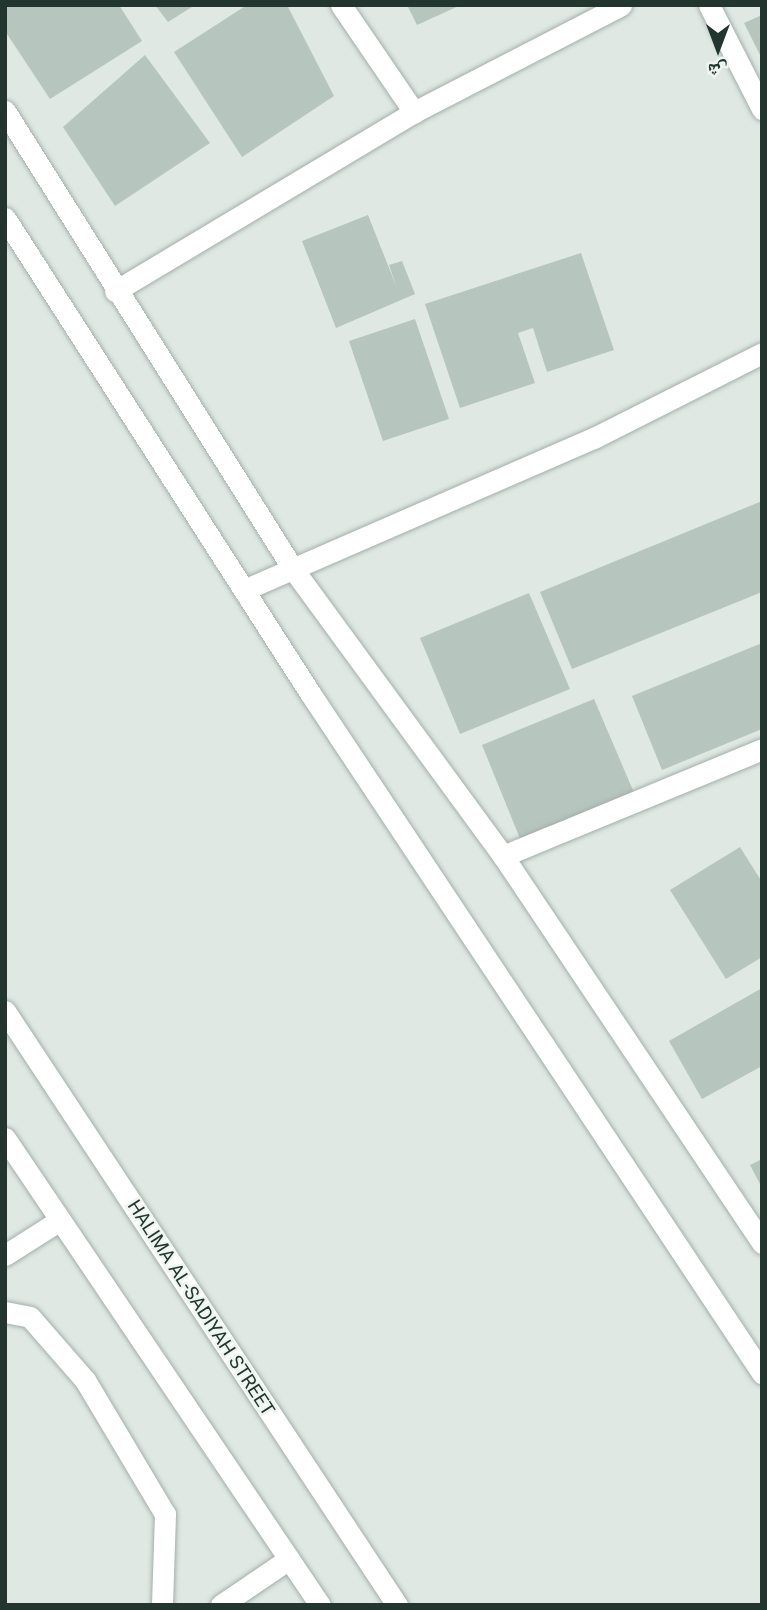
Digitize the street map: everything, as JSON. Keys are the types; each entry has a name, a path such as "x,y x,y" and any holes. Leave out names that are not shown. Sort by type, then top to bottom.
{"street":[{"path":"341,5 414,112"},
{"path":"115,291 414,112 621,5"},
{"path":"709,5 762,109"},
{"path":"5,111 115,291 293,569 503,856 762,1243"},
{"path":"5,218 244,590 762,1373"},
{"path":"244,590 593,438 762,354"},
{"path":"503,856 762,749"},
{"name":"HALIMA AL-SADIYAH STREET","path":"5,1012 397,1605"},
{"path":"5,1138 320,1605"},
{"path":"5,1255 60,1220"},
{"path":"5,1312 30,1317 85,1380 165,1514 162,1605"},
{"path":"221,1605 289,1559"}],"building":[{"path":"5,5 119,5 142,41 50,99 5,31"},
{"path":"155,5 195,5 168,22"},
{"path":"247,5 287,5 334,96 242,157 174,52"},
{"path":"407,5 461,5 417,25"},
{"path":"762,15 762,59 744,23"},
{"path":"145,55 210,143 115,206 63,127"},
{"path":"368,215 397,288 389,265 402,261 415,294 336,328 302,241"},
{"path":"581,253 614,350 547,372 533,328 518,333 535,383 460,408 425,304"},
{"path":"415,319 449,419 383,441 349,341"},
{"path":"762,501 762,592 572,669 540,592"},
{"path":"529,593 570,689 460,734 420,638"},
{"path":"762,643 762,729 662,770 632,696"},
{"path":"594,699 635,795 521,841 482,745"},
{"path":"740,847 762,882 762,957 726,979 670,890"},
{"path":"762,988 762,1066 702,1099 669,1041"},
{"path":"762,1159 762,1188 750,1165"}]}
